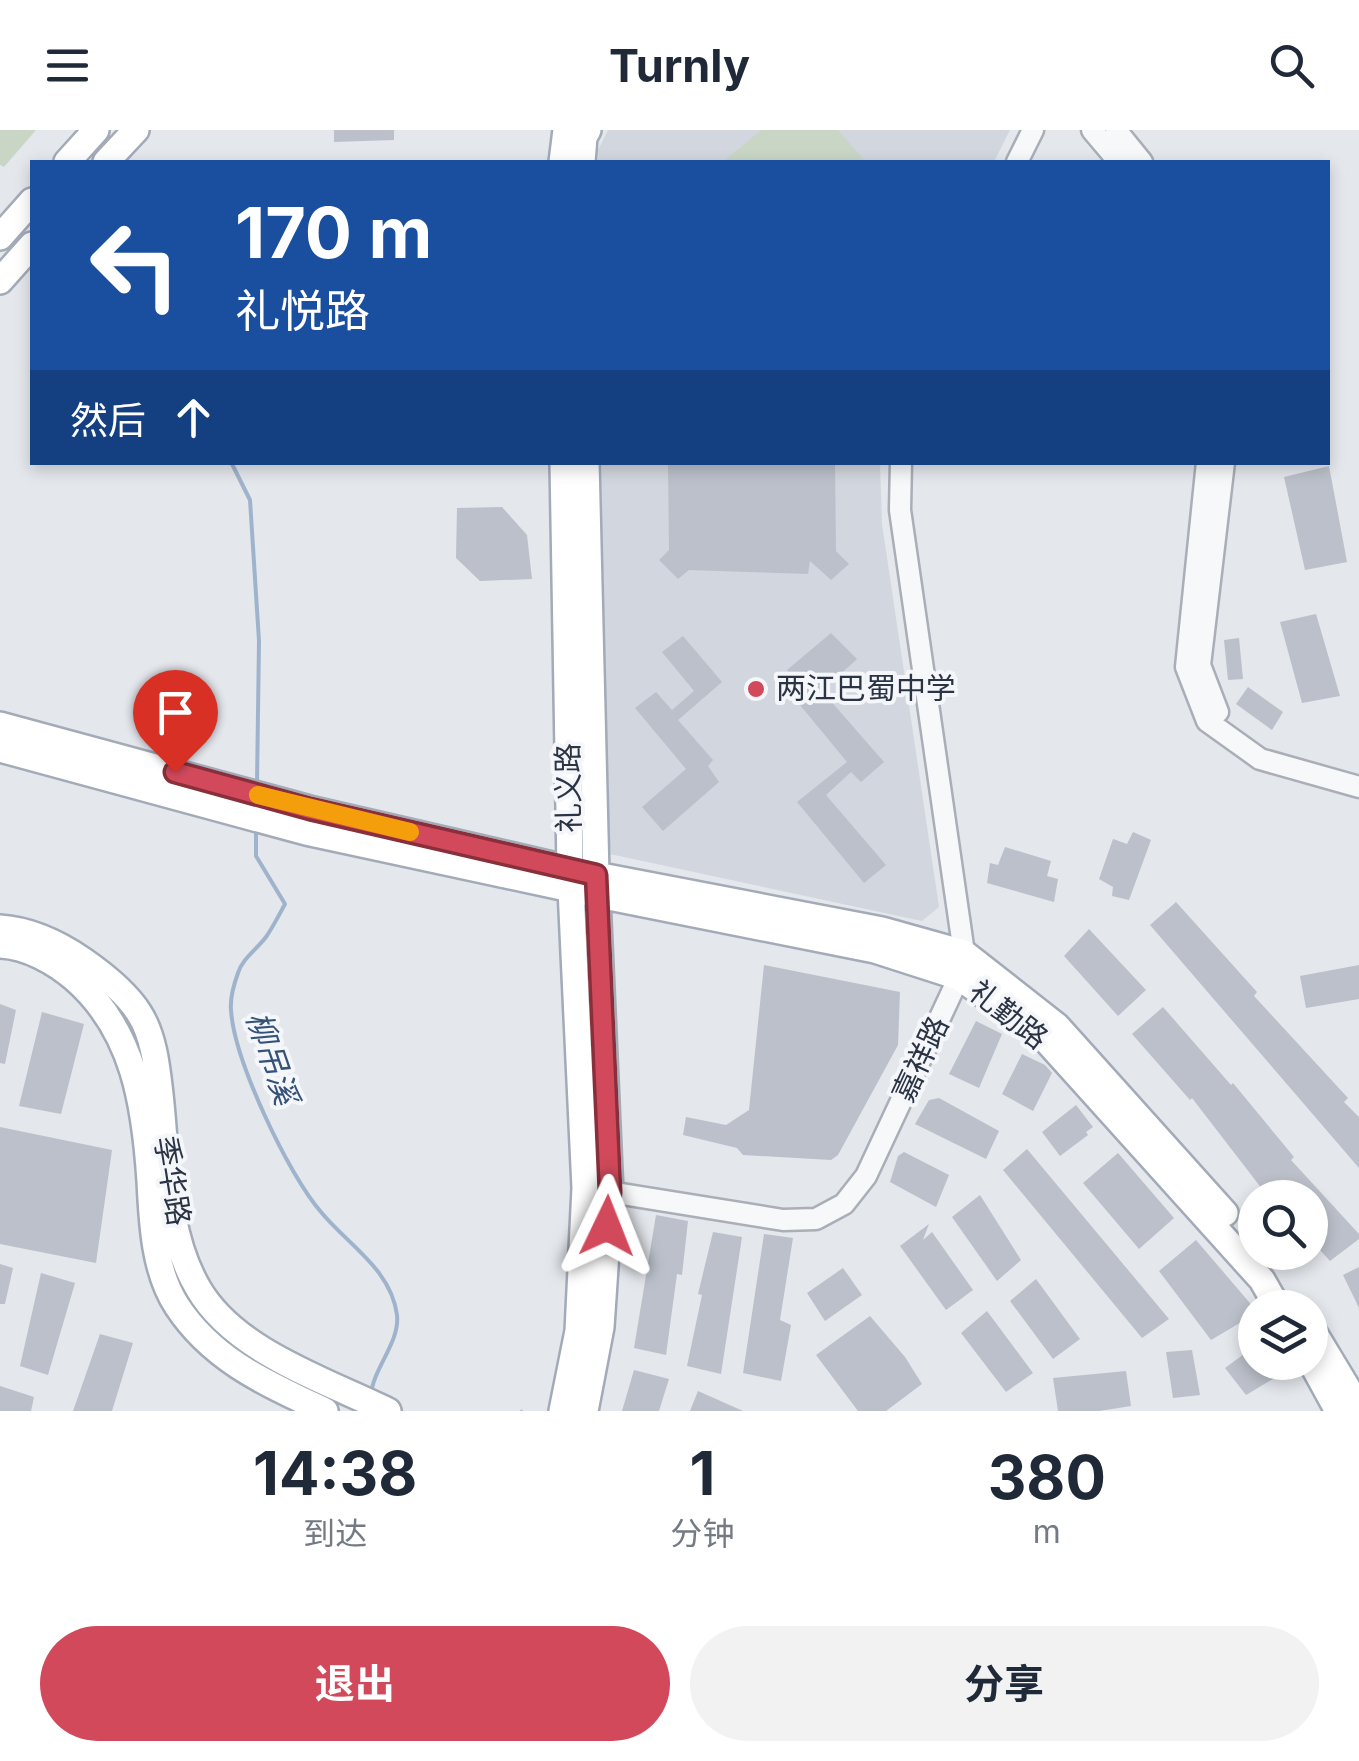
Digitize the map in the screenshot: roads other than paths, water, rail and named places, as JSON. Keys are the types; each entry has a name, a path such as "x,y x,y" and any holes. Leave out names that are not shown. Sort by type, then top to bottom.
{"main road":[{"path":"69,160 96,130"},
{"path":"108,160 136,130"},
{"path":"562,160 566,130"},
{"path":"582,160 588,130"},
{"path":"0,237 30,203"},
{"path":"0,281 30,246"},
{"name":"礼义路","path":"562,1411 578,1331 597,1190 571,878 563,465"},
{"name":"礼义路","path":"586,465 598,885 597,1190 601,1327 586,1411"},
{"path":"0,725 72,756"},
{"path":"0,750 72,756"},
{"name":"礼勤路","path":"72,756 308,821 875,950 961,965 1057,1026 1238,1228"},
{"name":"季华路","path":"0,928 23,929 68,950 106,977 140,1014 156,1059 166,1167 183,1255 198,1290 230,1328 260,1348 388,1411"},
{"name":"季华路","path":"0,945 10,945 58,964 114,1021 141,1102 160,1268 176,1305 211,1347 248,1374 324,1411"},
{"name":"礼勤路","path":"961,965 1044,1038 1268,1290"},
{"path":"1328,1362 1349,1404"},
{"path":"1328,1380 1349,1404"}],"street":[{"path":"1018,160 1033,130"},
{"path":"1092,130 1118,160"},
{"path":"1116,130 1140,160"},
{"path":"901,465 900,510 961,965"},
{"path":"1207,465 1186,667 1207,721 1260,760 1359,787"},
{"path":"1224,465 1200,665 1218,712 1264,748 1324,768 1359,774"},
{"name":"嘉祥路","path":"597,1190 782,1220 816,1219 844,1204 866,1176 961,965"}],"waterway":[{"name":"柳吊溪","path":"232,465 250,500 259,641 257,783"},
{"name":"柳吊溪","path":"256,827 256,856 285,904 266,937 240,968 231,1001 234,1031 252,1086 293,1171 321,1212 377,1271 393,1299 397,1315 395,1335 371,1394"}],"place":[{"name":"两江巴蜀中学","path":"756,689"}]}
